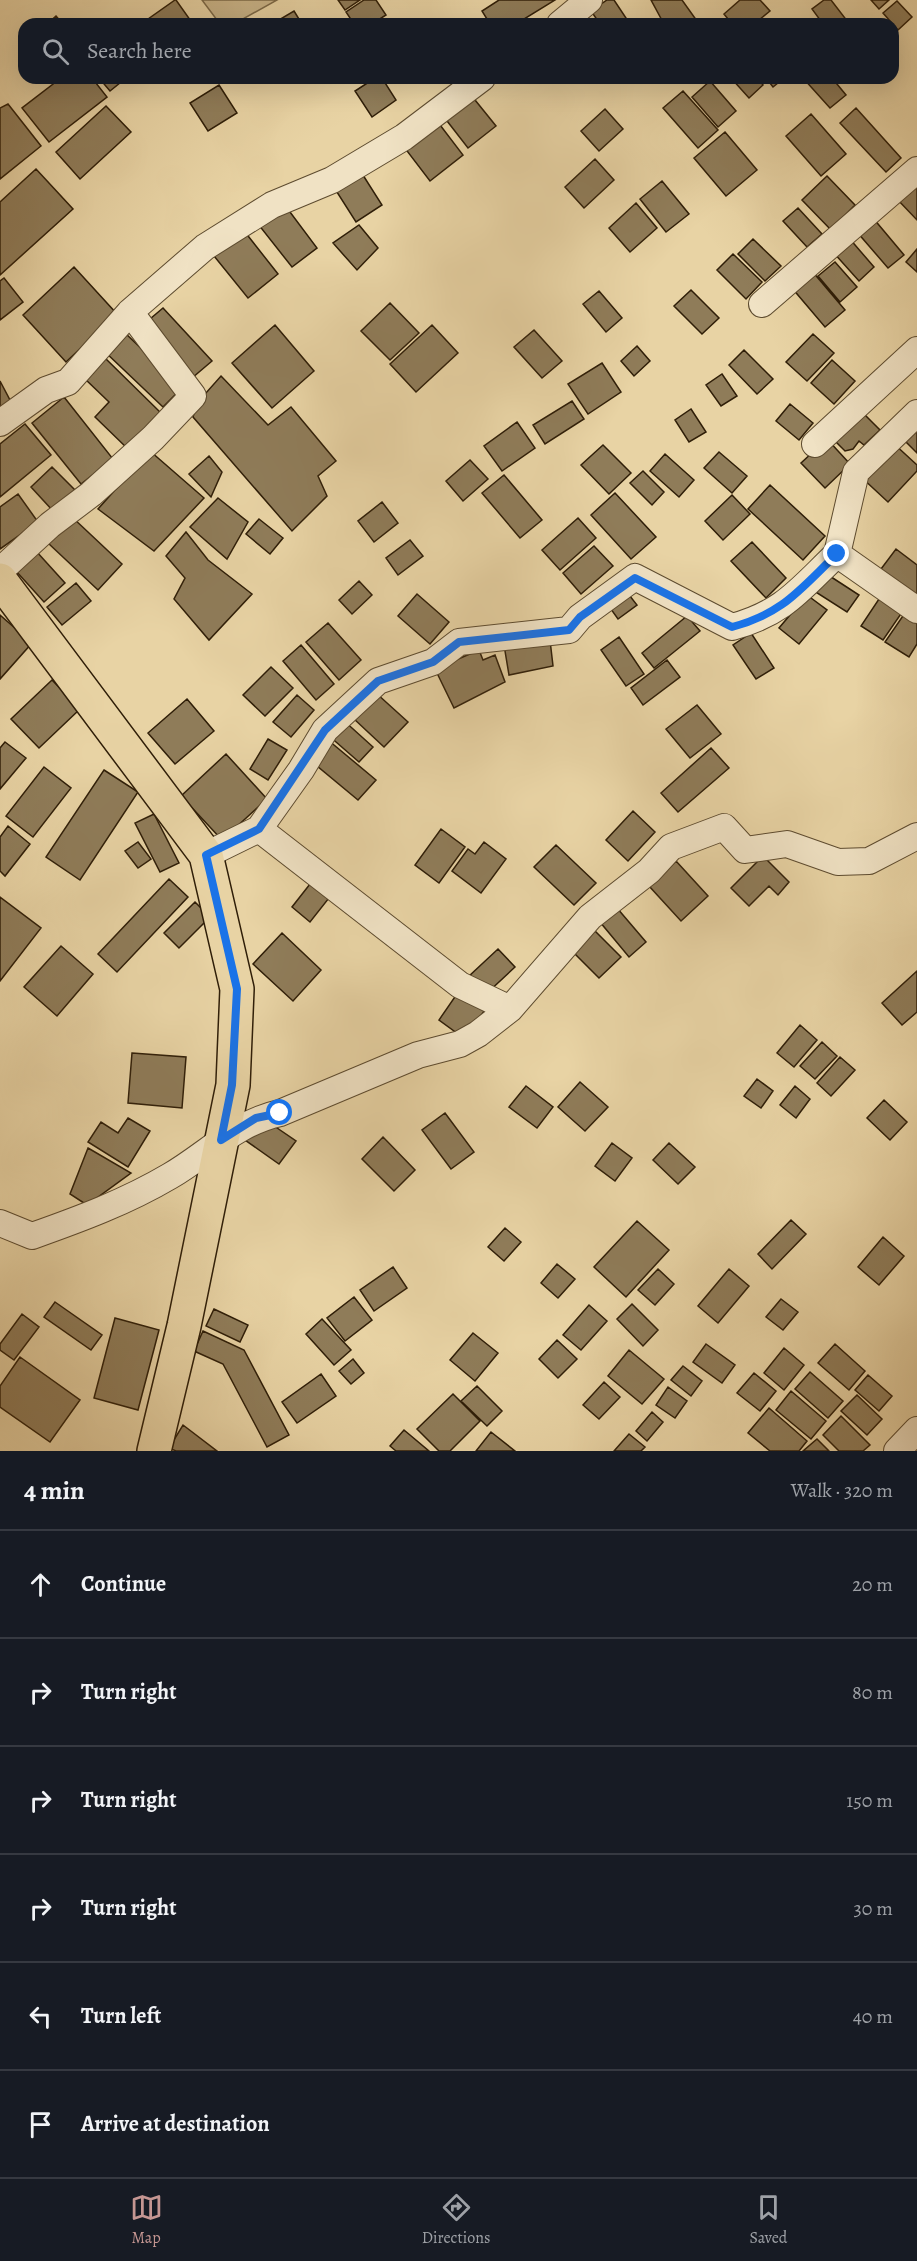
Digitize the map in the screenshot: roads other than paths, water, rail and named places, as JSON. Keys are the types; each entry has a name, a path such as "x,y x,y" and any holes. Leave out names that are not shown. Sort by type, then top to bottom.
{"main road":[{"path":"0,579 206,855 237,989 232,1085 184,1326 154,1451"}],"street":[{"path":"567,18 589,0"},
{"path":"0,423 46,390 68,382 130,312 205,247 272,205 332,180 404,137 474,84"},
{"path":"762,304 917,170"},
{"path":"0,579 50,525 91,494 153,438 193,396 130,312"},
{"path":"815,444 917,350"},
{"path":"206,855 259,829 325,730 378,681 433,662 459,642 569,630 580,617 635,578 732,627 757,620 779,609 837,554 856,472 917,413"},
{"path":"837,554 917,610"},
{"path":"0,1223 32,1236 106,1210 172,1175 256,1118 280,1113 418,1055 460,1044 478,1034 510,1009 590,917 649,871 671,847 724,827 745,850 787,844 838,862 869,861 917,836"},
{"path":"259,829 460,985 510,1009"},
{"path":"897,1451 917,1430"}]}
